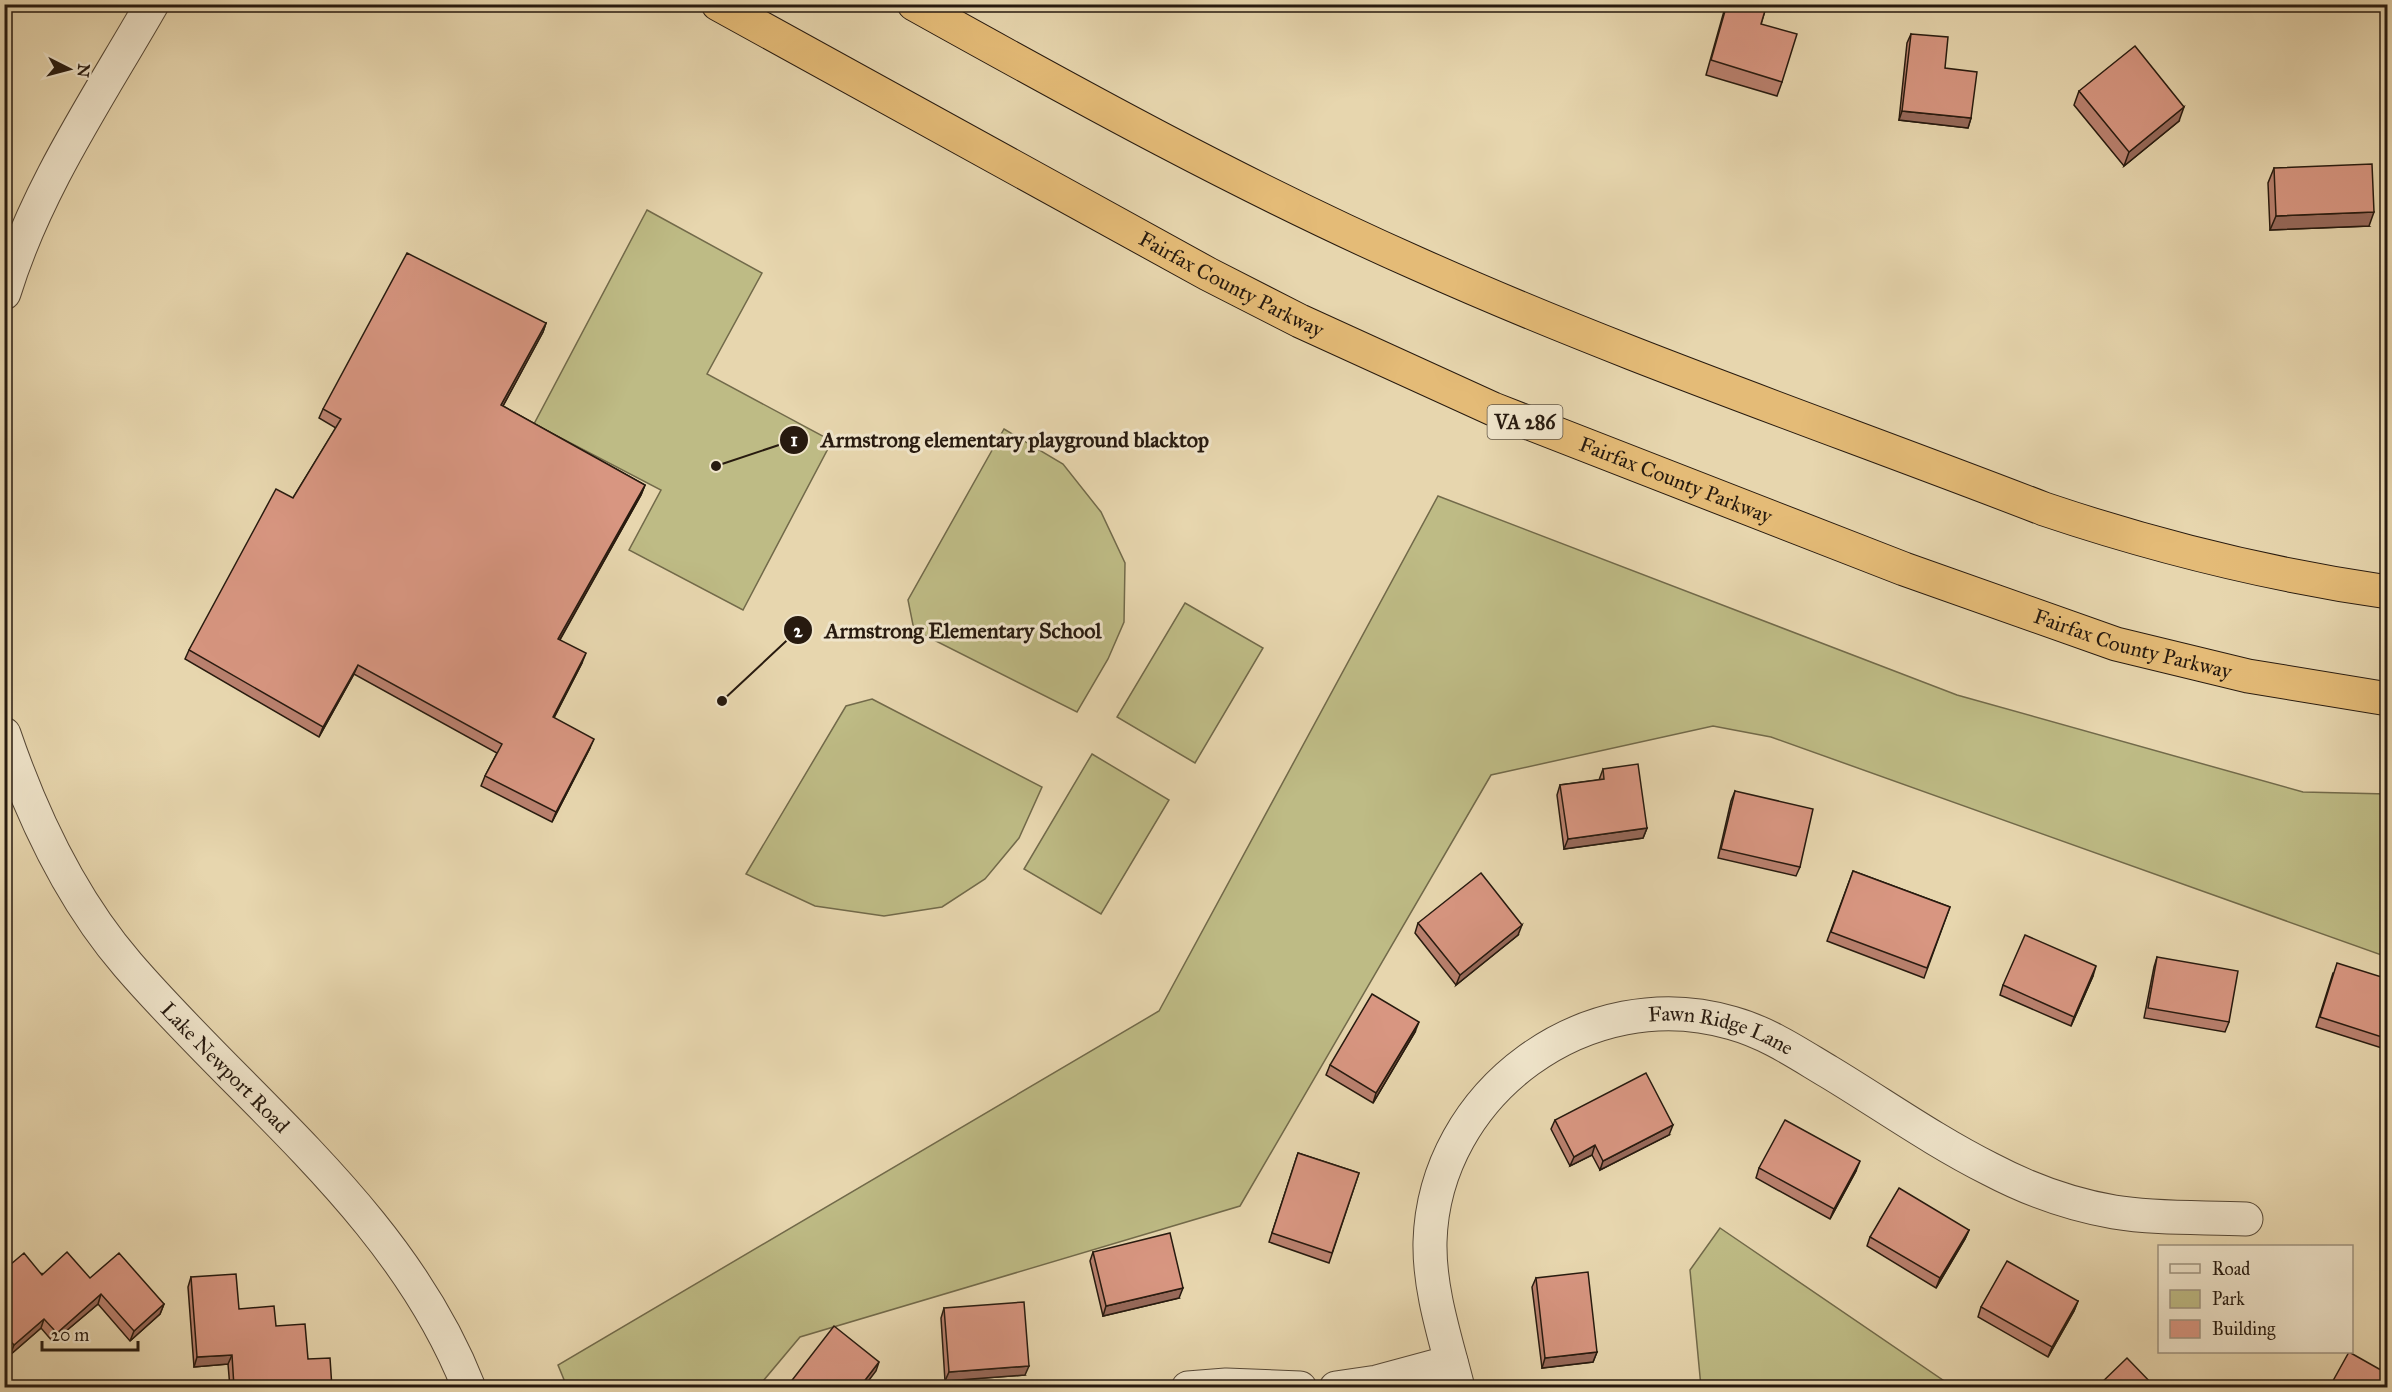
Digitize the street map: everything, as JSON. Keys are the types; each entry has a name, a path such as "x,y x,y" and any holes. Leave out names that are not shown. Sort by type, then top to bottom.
{"highway":[{"name":"Fairfax County Parkway","path":"718,4 1208,274 1300,321 1493,409 1904,569 2085,634 2196,665 2328,691 2388,699"},
{"path":"914,4 1165,140 1321,219 1417,264 1587,336 2044,509 2121,535 2260,571 2388,592"}],"street":[{"path":"4,293 16,256 42,196 152,4"},
{"name":"Lake Newport Road","path":"4,734 19,777 50,846 84,905 128,965 349,1195 396,1254 433,1313 469,1388"},
{"name":"Fawn Ridge Lane","path":"1455,1375 1433,1286 1430,1241 1436,1198 1449,1157 1470,1118 1491,1092 1533,1054 1598,1024 1640,1016 1688,1015 1731,1022 1773,1038 1991,1170 2050,1194 2115,1212 2246,1219"},
{"path":"1336,1388 1455,1375"},
{"path":"1188,1388 1226,1385 1300,1388"}],"green space":[{"path":"647,210 762,273 707,374 832,441 743,610 629,550 661,490 534,424"},
{"path":"1004,429 1063,464 1101,512 1125,563 1124,622 1108,659 1077,712 914,630 908,600"},
{"path":"1438,496 1957,695 2303,792 2387,794 2387,957 1771,737 1713,726 1491,775 1240,1206 800,1337 758,1387 567,1387 558,1365 1159,1011"},
{"path":"1185,603 1263,648 1195,763 1117,717"},
{"path":"872,699 1042,787 1019,838 985,879 942,907 884,916 815,906 746,874 846,706"},
{"path":"1092,754 1169,800 1101,914 1024,869"},
{"path":"1720,1228 1953,1387 1701,1387 1690,1270"}],"building":[{"path":"1727,4 1767,4 1761,24 1797,34 1782,82 1711,60"},
{"path":"1911,34 1948,37 1945,68 1977,72 1971,118 1902,111"},
{"path":"2135,46 2184,107 2129,152 2079,91"},
{"path":"2372,164 2374,212 2276,216 2274,168"},
{"path":"407,253 546,323 501,405 645,485 558,639 586,653 553,717 594,739 556,812 485,776 502,744 358,665 323,727 189,650 276,489 293,498 341,419 323,409"},
{"path":"1638,764 1647,828 1568,839 1560,785 1604,779 1603,769"},
{"path":"1735,791 1813,809 1800,867 1721,849"},
{"path":"1853,871 1950,907 1927,968 1831,932"},
{"path":"1481,873 1522,925 1460,975 1418,923"},
{"path":"2025,935 2096,966 2074,1017 2003,985"},
{"path":"2157,957 2238,971 2229,1022 2148,1008"},
{"path":"2337,963 2388,979 2388,1039 2320,1017"},
{"path":"1372,994 1419,1022 1376,1093 1330,1065"},
{"path":"1646,1073 1673,1125 1603,1161 1595,1145 1574,1157 1555,1120"},
{"path":"1785,1120 1860,1161 1834,1209 1759,1168"},
{"path":"1298,1153 1359,1173 1332,1253 1272,1233"},
{"path":"1899,1188 1969,1230 1940,1278 1870,1237"},
{"path":"1170,1233 1183,1288 1106,1306 1093,1252"},
{"path":"67,1252 90,1278 119,1253 164,1304 134,1331 101,1294 57,1333 44,1319 14,1345 4,1334 4,1270 24,1253 42,1275"},
{"path":"2007,1261 2078,1301 2052,1347 1981,1307"},
{"path":"1588,1272 1597,1352 1545,1358 1536,1278"},
{"path":"236,1274 239,1309 274,1306 276,1326 305,1324 308,1359 330,1358 332,1388 260,1388 260,1385 234,1387 232,1355 197,1357 191,1277"},
{"path":"1024,1302 1029,1366 949,1372 944,1308"},
{"path":"834,1326 879,1362 859,1388 786,1388"},
{"path":"2348,1353 2388,1374 2388,1388 2329,1388"},
{"path":"2127,1358 2156,1388 2096,1388"}],"place":[{"name":"Armstrong elementary playground blacktop","path":"716,466"},
{"name":"Armstrong Elementary School","path":"722,701"}]}
